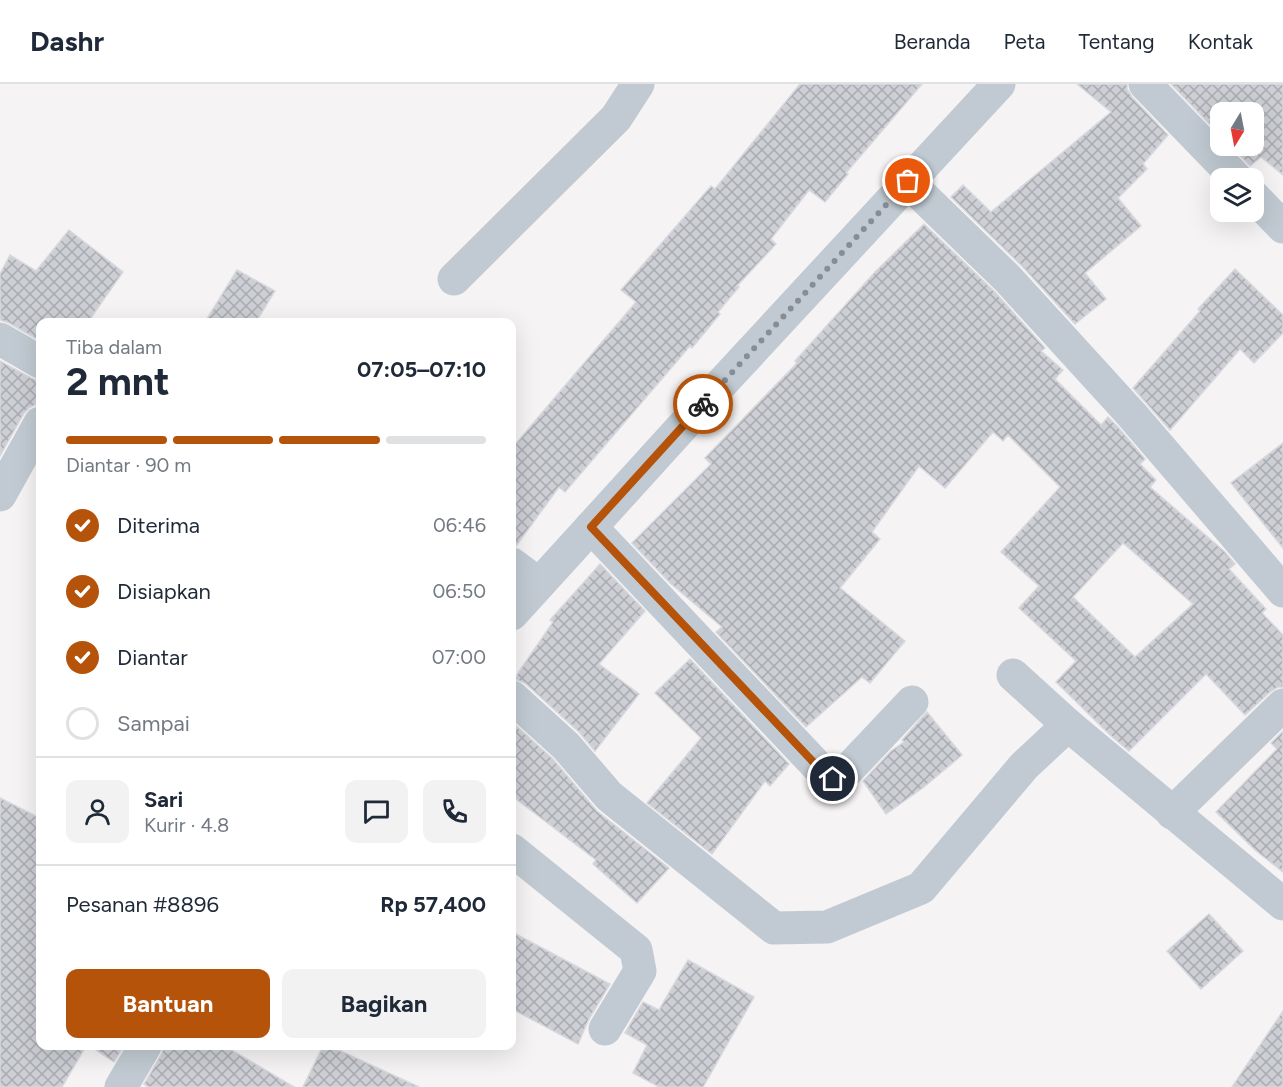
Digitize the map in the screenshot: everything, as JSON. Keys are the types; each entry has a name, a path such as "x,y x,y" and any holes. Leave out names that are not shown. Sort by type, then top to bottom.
{"street":[{"path":"454,279 616,118 638,84"},
{"path":"516,610 999,84"},
{"path":"1145,84 1226,168"},
{"path":"908,181 1008,279 1132,415 1283,591"},
{"path":"1264,207 1283,227"},
{"path":"0,339 36,360"},
{"path":"0,495 36,430"},
{"path":"591,527 818,767 833,779 843,776 912,702"},
{"path":"516,567 539,584"},
{"path":"1013,675 1068,726 1283,904"},
{"path":"516,701 566,746 609,796 774,928 827,927 921,888 1024,766 1068,726"},
{"path":"1172,813 1283,705"},
{"path":"516,853 636,950 640,971 605,1029"},
{"path":"121,1087 143,1050"}],"building":[{"path":"800,84 922,84 846,173 848,174 825,202 809,190 771,239 776,244 737,286 739,287 718,312 720,314 565,492 559,487 516,546 516,443 636,302 621,290 711,186 715,189"},
{"path":"1077,84 1127,84 1132,97 1168,135 1143,164 1147,169 1118,198 1141,226 1085,273 1106,299 1075,324 1022,266 951,197 963,185 991,212 1111,112"},
{"path":"1171,84 1283,84 1283,175 1261,157 1250,166 1240,156 1264,156 1264,102 1210,102 1210,125"},
{"path":"924,224 995,292 1045,348 1041,351 1063,370 1055,379 1101,425 1108,417 1145,459 1140,464 1156,480 1150,487 1225,552 1235,564 1229,569 1266,609 1262,613 1283,635 1283,687 1270,692 1245,715 1206,674 1129,751 1110,735 1056,682 1076,661 1019,608 1039,586 1001,552 1060,487 1008,435 1003,441 993,432 945,488 919,466 872,532 880,539 840,588 905,641 870,683 862,677 806,727 716,632 722,627 670,583 632,543 711,464 705,458 797,363 795,361 875,272","holes":["1123,543 1193,604 1135,657 1073,597"]},
{"path":"69,230 123,272 91,318 36,318 36,339 0,320 0,274 10,255 36,271"},
{"path":"1235,269 1283,315 1283,333 1254,363 1240,349 1170,430 1133,388 1200,311 1198,309"},
{"path":"237,270 275,291 258,318 207,318"},
{"path":"0,361 36,380 36,405 24,413 0,456"},
{"path":"1283,443 1283,548 1231,483"},
{"path":"600,564 645,611 599,664 639,694 595,751 579,732 525,683 516,680 516,676 553,622 550,620"},
{"path":"690,659 789,764 770,786 765,781 712,854 647,803 701,738 655,693"},
{"path":"927,712 962,755 924,787 886,814 863,781 891,751 904,742 902,740"},
{"path":"516,726 553,759 597,811 669,868 637,903 593,864 596,860 516,799"},
{"path":"1283,731 1283,872 1255,850 1216,812 1277,749 1271,743"},
{"path":"0,798 36,816 36,1050 84,1050 62,1087 0,1087"},
{"path":"1209,914 1243,951 1201,989 1167,951"},
{"path":"516,934 610,984 589,1019 578,1044 516,1011"},
{"path":"688,960 754,997 703,1087 659,1087 633,1073 647,1045 625,1033 643,1002 659,1010"},
{"path":"1283,1011 1283,1087 1232,1087"},
{"path":"96,1050 122,1050 114,1062"},
{"path":"163,1050 232,1050 294,1087 148,1087 144,1084"},
{"path":"321,1050 339,1050 419,1087 303,1087"}],"way so far":[{"path":"703,404 908,181"}],"route":[{"path":"703,404 591,527 658,595 818,767 833,779"}]}
